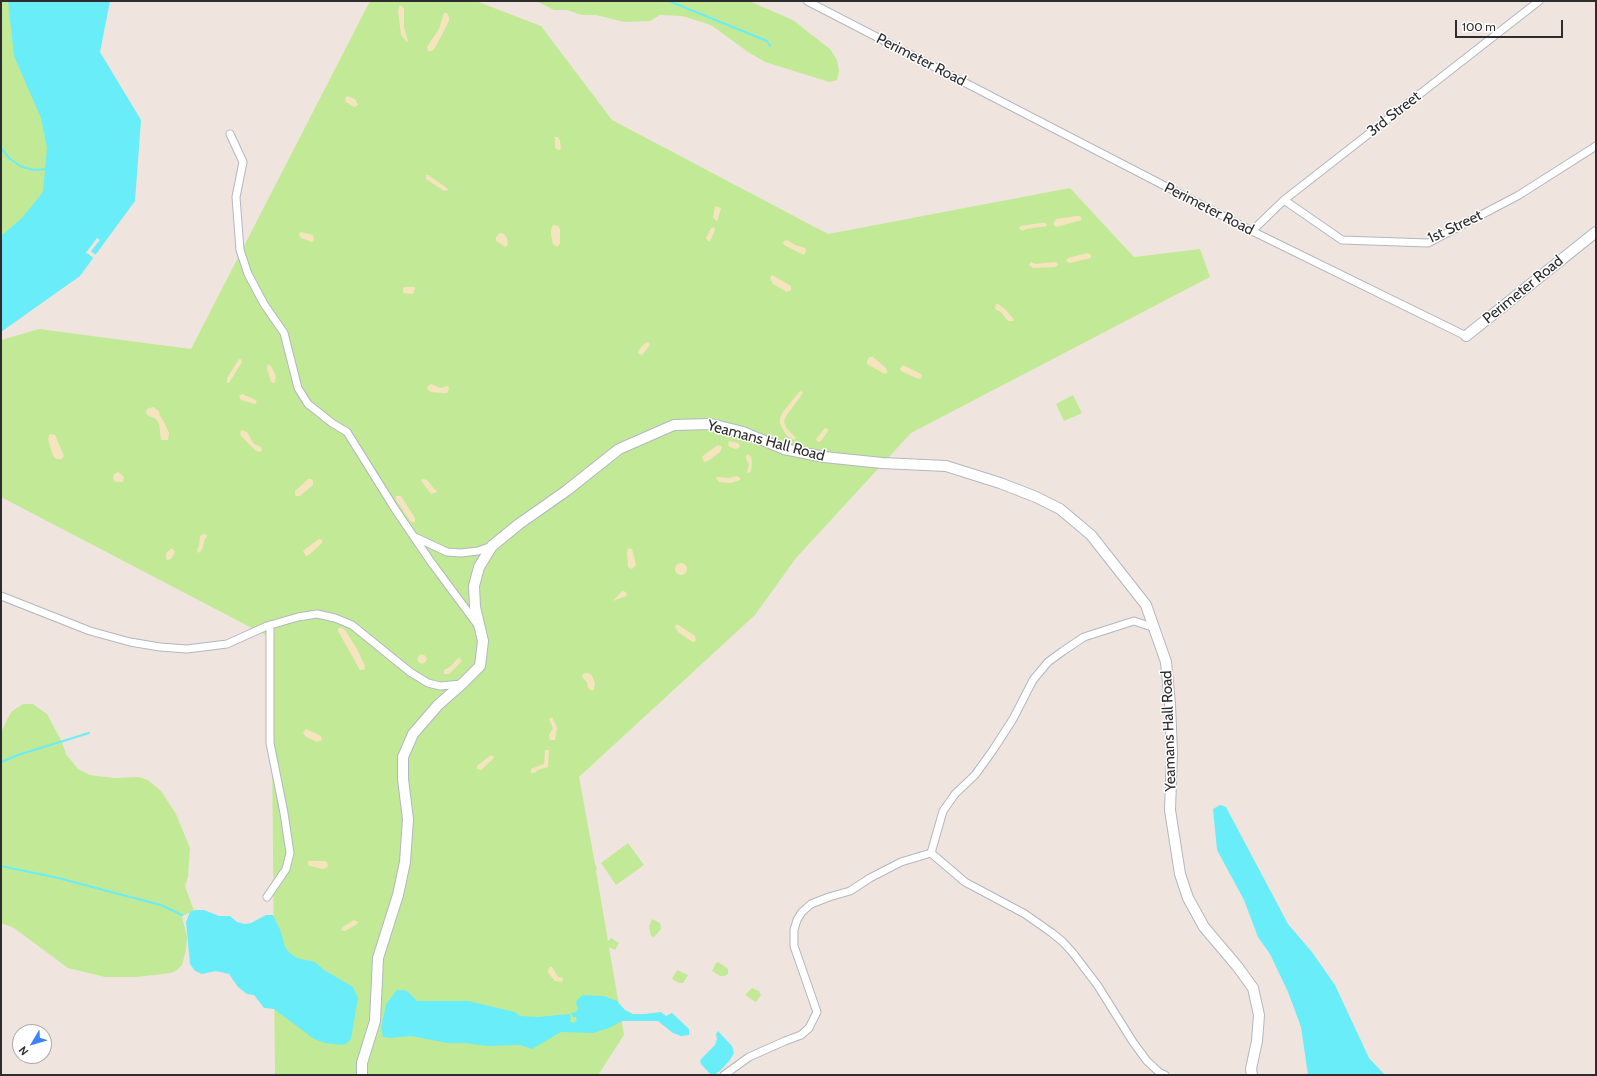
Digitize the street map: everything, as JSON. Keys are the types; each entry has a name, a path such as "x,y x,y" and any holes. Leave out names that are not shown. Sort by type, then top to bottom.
{"street":[{"name":"Perimeter Road","path":"807,1 1252,231 1466,336 1596,232"},
{"name":"3rd Street","path":"1252,231 1284,200 1539,1"},
{"path":"230,134 243,162 236,197 240,250 248,274 264,304 284,333 298,388 308,404 346,432 413,536 480,627"},
{"name":"1st Street","path":"1284,200 1342,240 1428,243 1519,195 1596,146"},
{"name":"Yeamans Hall Road","path":"362,1075 362,1063 374,1020 378,958 398,895 405,862 408,819 403,779 403,757 413,734 438,705 480,666 483,641 475,607 474,586 479,567 492,546 518,524 566,491 619,449 674,425 711,424 743,432 784,449 824,457 882,463 946,466 1000,483 1036,497 1060,509 1092,535 1146,605 1156,628 1166,662 1170,704 1172,753 1170,810 1180,874 1188,898 1204,927 1237,966 1253,988 1259,1015 1257,1041 1251,1070 1252,1075"},
{"path":"413,536 420,541 447,552 478,551 492,546"},
{"path":"1,596 90,631 130,642 160,647 187,649 227,644 270,625 298,617 317,614 335,618 352,625 410,672 428,683 440,686 462,684"},
{"path":"931,853 943,811 955,794 975,774 993,750 1033,680 1048,662 1084,637 1117,626 1134,622 1156,628"},
{"path":"267,897 286,869 290,853 284,813 270,743 270,625"},
{"path":"724,1075 749,1057 801,1035 810,1028 817,1012 794,946 794,930 797,920 802,912 811,904 850,891 870,878 901,862 931,853"},
{"path":"931,853 965,882 1025,914 1052,932 1063,942 1098,986 1133,1042 1147,1061 1160,1073 1165,1075"}],"green space":[{"path":"1,1 25,1 72,149 1,257"},
{"path":"370,1 476,1 541,26 612,120 828,234 1070,188 1134,257 1200,249 1210,277 911,433 796,558 755,615 579,777 597,868 596,871 608,941 611,938 619,943 615,950 609,947 624,1035 598,1075 275,1075 271,638 1,497 1,340 39,329 191,349"},
{"path":"536,1 749,1 793,20 830,49 837,60 839,71 837,80 829,82 765,62 748,52 711,25 682,16 660,15 650,21 624,22 596,15 582,15 567,10 554,10"},
{"path":"1073,395 1082,413 1064,421 1056,404"},
{"path":"23,704 33,704 47,714 62,742 66,754 78,769 90,775 114,778 138,777 148,780 161,791 176,814 190,848 188,877 185,886 194,911 182,916 187,937 186,950 182,965 177,970 171,973 137,977 105,977 68,968 14,928 1,923 1,732 11,712"},
{"path":"628,843 644,865 616,885 601,863"},
{"path":"652,919 660,923 661,929 654,937 651,936 649,926"},
{"path":"718,962 728,969 728,974 725,976 720,976 712,971"},
{"path":"677,970 688,975 683,983 679,983 672,979"},
{"path":"752,988 759,991 761,995 756,1002 745,995"}],"sand":[{"path":"400,5 404,8 404,27 407,42 401,35 398,10"},
{"path":"444,13 447,13 449,21 435,48 432,51 428,51 427,47 439,29"},
{"path":"347,96 355,99 358,105 354,107 346,102 345,99"},
{"path":"555,137 558,137 560,141 560,150 555,148"},
{"path":"426,175 448,190 444,191 426,179"},
{"path":"715,206 721,208 717,221 713,218"},
{"path":"1080,216 1082,220 1056,227 1053,224 1056,219"},
{"path":"1046,223 1047,226 1022,231 1019,228 1021,226"},
{"path":"553,225 558,226 560,229 560,244 557,247 553,244 551,235"},
{"path":"714,227 715,230 710,241 708,241 706,238 711,228"},
{"path":"300,232 313,235 314,240 312,242 301,238 299,235"},
{"path":"500,233 504,234 507,238 508,245 505,247 496,241 496,237"},
{"path":"787,240 795,245 805,248 806,252 804,255 784,245 784,241"},
{"path":"1088,253 1091,255 1091,258 1070,263 1066,261 1068,258"},
{"path":"1031,262 1035,264 1056,262 1058,265 1055,267 1033,268 1029,265"},
{"path":"772,275 791,286 791,290 787,292 773,284 770,278"},
{"path":"415,287 413,294 403,293 403,288"},
{"path":"996,304 1005,309 1014,320 1008,321 1001,312 995,309"},
{"path":"647,342 650,345 642,355 639,354 638,352 641,347"},
{"path":"870,357 873,357 886,368 887,372 885,374 867,364 867,360"},
{"path":"239,359 241,359 242,362 229,383 227,383 227,378"},
{"path":"268,364 271,366 276,376 275,383 271,382 267,368"},
{"path":"903,365 921,374 922,377 920,379 916,378 901,371 900,369"},
{"path":"431,384 440,388 448,386 449,389 447,393 432,392 428,390 427,387"},
{"path":"801,391 803,393 784,421 786,428 796,438 794,440 786,435 780,424 780,418"},
{"path":"242,394 257,401 255,404 241,400 239,396"},
{"path":"153,407 159,411 165,424 169,433 168,440 161,440 159,423 155,418 146,413 147,409"},
{"path":"825,428 828,429 828,431 821,441 818,442 816,439"},
{"path":"241,430 247,432 254,444 261,447 262,450 260,452 256,451 240,435"},
{"path":"50,434 55,435 64,456 62,459 57,459 53,456 48,439"},
{"path":"729,441 738,443 740,447 736,449 730,447 728,445"},
{"path":"718,445 722,447 720,452 708,461 704,462 702,457"},
{"path":"748,454 751,457 752,463 751,471 749,473 747,472 749,465 746,458"},
{"path":"118,472 124,477 123,482 116,482 113,479 114,474"},
{"path":"737,476 740,480 730,483 719,482 716,478 729,478"},
{"path":"308,479 313,481 313,485 300,496 296,496 295,491"},
{"path":"421,480 427,480 435,490 437,490 437,492 431,494 422,482"},
{"path":"396,496 401,496 415,518 415,522 411,522 396,500"},
{"path":"206,534 207,536 201,551 198,553 197,550 200,536"},
{"path":"319,539 322,540 322,543 306,556 303,551"},
{"path":"172,548 175,552 171,559 167,560 166,553"},
{"path":"628,548 632,549 636,565 632,569 628,567"},
{"path":"679,563 683,563 687,569 683,575 679,575 675,571 675,567"},
{"path":"622,591 626,592 627,595 613,601"},
{"path":"677,624 695,636 696,640 694,642 691,641 678,632 675,627"},
{"path":"341,627 345,630 357,649 365,666 364,670 360,670 338,631"},
{"path":"420,655 424,655 426,659 424,663 420,663 418,661 418,657"},
{"path":"459,657 462,661 449,674 444,674 444,670 450,667"},
{"path":"583,674 591,674 595,683 592,691 588,688 587,682 582,677"},
{"path":"552,717 557,728 555,740 550,740 549,735 553,728 549,719"},
{"path":"306,729 321,736 322,740 317,742 306,737 303,733"},
{"path":"545,750 549,750 548,767 531,773 531,769 544,764"},
{"path":"491,755 494,757 493,759 481,770 477,769 477,766"},
{"path":"308,861 324,861 327,862 328,867 323,869 310,866 308,865"},
{"path":"354,920 358,922 357,924 345,931 341,930 343,927"},
{"path":"550,967 552,967 558,977 563,978 562,982 555,981 548,973"}],"water":[{"path":"8,1 110,1 100,52 141,120 135,201 80,276 1,332 1,236 23,217 43,192 47,148 41,118 14,56"},
{"path":"1220,805 1226,807 1288,924 1312,952 1335,985 1369,1058 1385,1075 1308,1075 1301,1027 1288,992 1270,954 1258,937 1244,900 1217,850 1213,809"},
{"path":"195,910 204,910 219,916 230,916 237,922 245,924 251,923 266,915 273,915 281,932 285,947 290,953 297,958 315,962 324,970 353,987 358,998 351,1039 346,1044 342,1045 325,1043 314,1039 274,1009 264,1008 254,995 247,994 238,987 229,974 216,971 202,974 195,971 190,964 186,922 190,912"},
{"path":"397,990 407,991 417,1001 468,1001 515,1012 520,1016 538,1017 569,1014 571,1017 570,1021 573,1023 577,1020 571,1013 578,1010 576,1002 579,998 583,995 604,996 617,1001 625,1010 633,1014 661,1012 666,1016 672,1013 689,1029 689,1035 681,1036 673,1033 658,1021 622,1021 609,1028 593,1033 561,1032 532,1049 520,1045 488,1046 464,1043 447,1043 411,1036 390,1038 383,1037 381,1028 386,1004"},
{"path":"718,1031 732,1046 734,1053 720,1071 714,1075 711,1075 700,1061 715,1045 717,1039 716,1034"}],"pier":[{"path":"97,238 100,240 91,251 97,256 95,259 87,253 85,254"}],"waterway":[{"path":"669,1 767,41 770,46"},
{"path":"1,148 10,159 22,167 34,170 46,169"},
{"path":"1,762 18,755 89,733"},
{"path":"1,866 54,877 161,905 182,915"}]}
